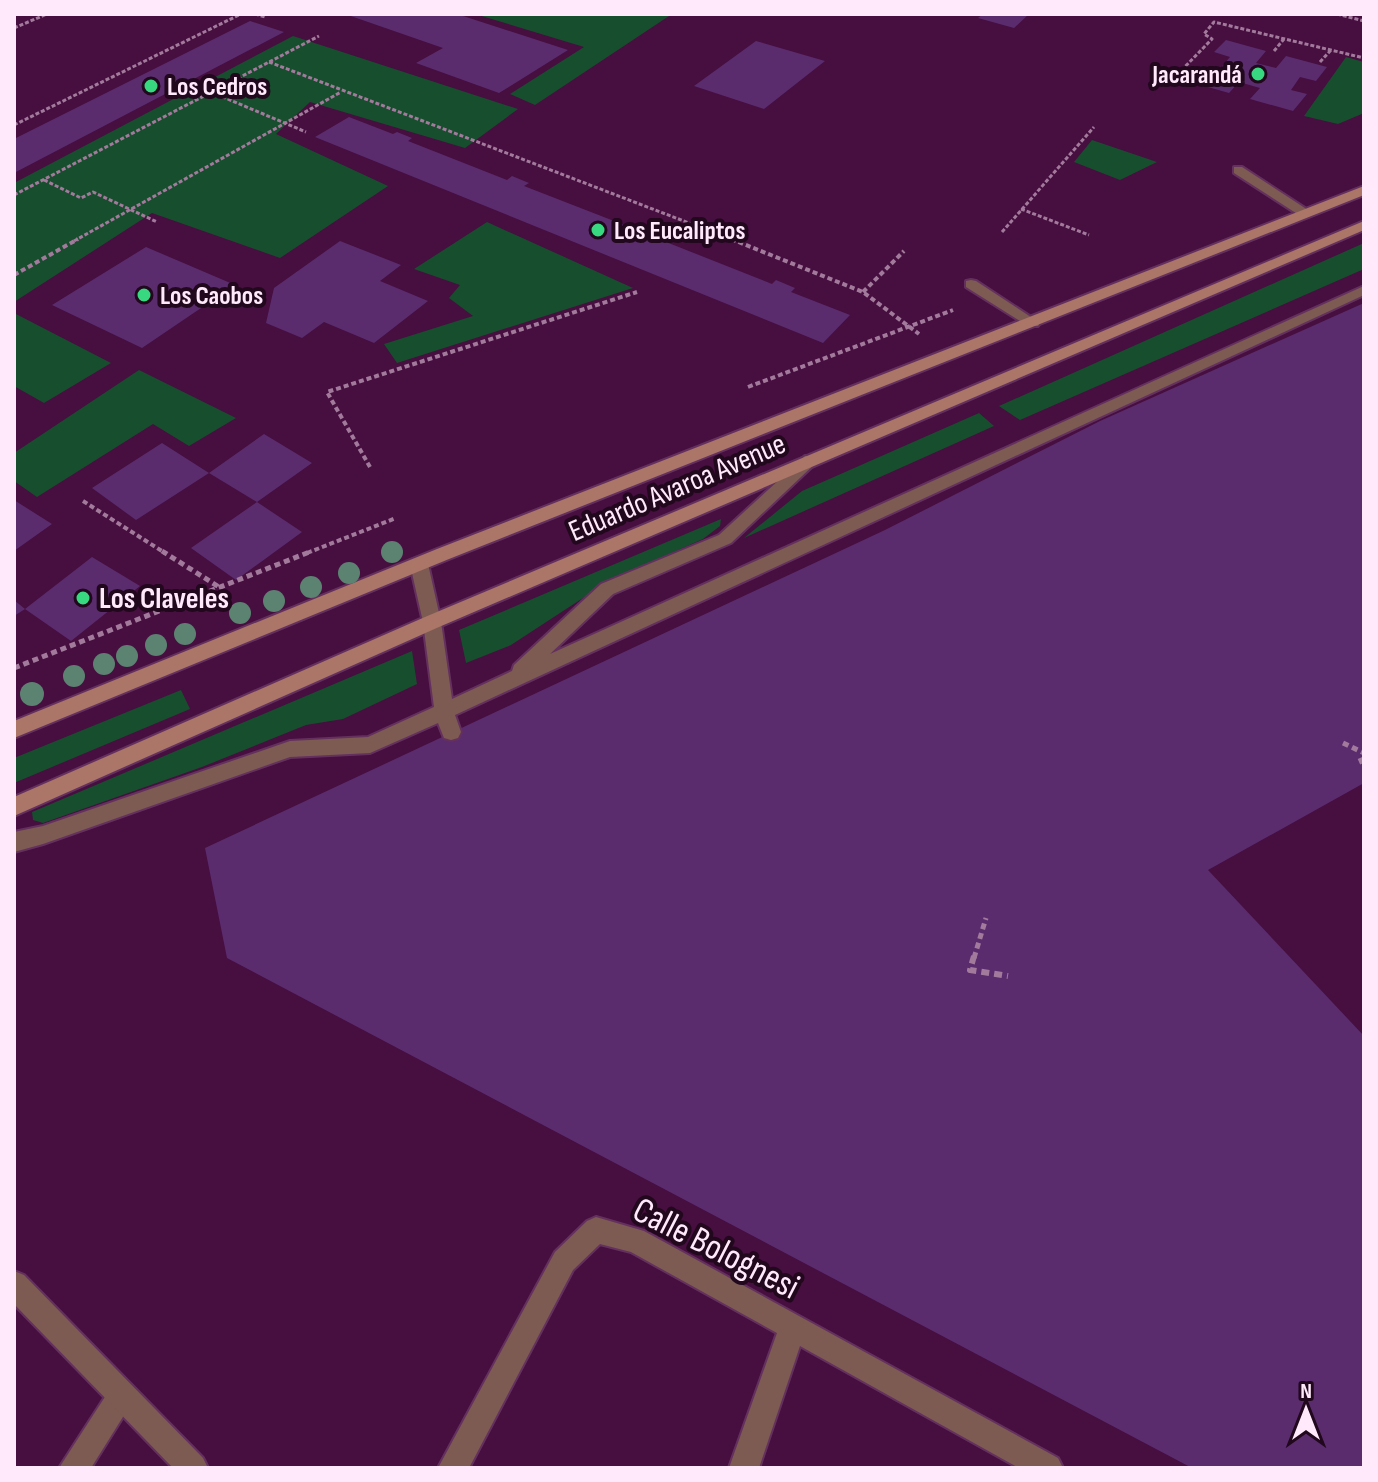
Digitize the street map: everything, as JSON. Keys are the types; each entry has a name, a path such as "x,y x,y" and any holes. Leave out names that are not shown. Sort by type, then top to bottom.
{"main road":[{"name":"Eduardo Avaroa Avenue","path":"14,730 419,564 1364,190"},
{"name":"Eduardo Avaroa Avenue","path":"14,807 432,622 1364,225"}],"street":[{"path":"1238,170 1307,214"},
{"path":"971,284 1033,323"},
{"path":"14,842 43,835 290,749 370,745 1364,290"},
{"path":"509,681 607,589 725,539 811,460"},
{"path":"419,564 432,622 444,711 451,732"},
{"name":"Calle Bolognesi","path":"453,1468 564,1261 596,1230 635,1240 1048,1468"},
{"path":"14,1285 193,1468"},
{"path":"744,1468 793,1327"},
{"path":"74,1468 122,1396"}],"path":[{"path":"14,28 47,14"},
{"path":"14,125 241,14"},
{"path":"255,14 265,17"},
{"path":"1337,14 1364,21"},
{"path":"1173,79 1212,39 1204,34 1214,22 1364,58"},
{"path":"14,195 319,36"},
{"path":"1274,51 1284,39"},
{"path":"1320,62 1331,50"},
{"path":"269,62 863,292 926,340"},
{"path":"211,92 306,132"},
{"path":"14,275 341,92"},
{"path":"1002,232 1094,127"},
{"path":"43,180 81,198 93,192 157,222"},
{"path":"1021,209 1089,235"},
{"path":"863,292 904,251"},
{"path":"370,467 327,392 637,292"},
{"path":"748,387 966,306"},
{"path":"83,501 220,587"},
{"path":"14,668 396,518"},
{"path":"1343,743 1362,755 1364,767"},
{"path":"986,918 970,970 1008,976"}],"green space":[{"path":"475,14 672,14 535,105 510,94 584,47"},
{"path":"293,36 518,109 465,148 310,102 276,134 388,186 280,258 152,213 14,302 14,183"},
{"path":"1346,57 1364,62 1364,113 1338,124 1304,116"},
{"path":"1092,140 1157,162 1120,180 1074,162"},
{"path":"487,222 633,288 397,363 384,344 473,316 449,298 460,285 414,269"},
{"path":"1364,243 1364,269 1020,420 999,406"},
{"path":"14,313 111,363 44,403 14,386"},
{"path":"139,370 236,418 189,446 153,424 37,497 14,481 14,453"},
{"path":"979,413 994,426 744,538 802,491"},
{"path":"721,519 720,526 703,539 609,581 511,645 466,663 459,630"},
{"path":"412,651 417,684 343,719 306,725 202,767 43,823 33,820 32,812"},
{"path":"181,690 190,709 14,783 14,758"}],"building":[{"path":"345,14 457,14 568,50 499,93 416,63 443,48"},
{"path":"983,14 1029,14 1014,28 978,18"},
{"name":"Los Cedros","path":"250,21 284,32 14,173 14,139"},
{"name":"Jacarandá","path":"1226,40 1266,51 1256,63 1276,68 1286,56 1327,67 1316,81 1300,77 1291,90 1307,94 1293,111 1250,99 1260,88 1239,82 1229,93 1187,81 1201,66 1218,71 1230,57 1214,52"},
{"path":"756,41 825,61 764,109 694,86"},
{"name":"Los Eucaliptos","path":"349,117 393,134 397,132 412,138 408,141 507,180 512,176 529,183 524,186 632,228 636,225 656,233 651,236 772,284 776,280 795,288 791,292 850,315 823,343 315,137"},
{"path":"340,241 401,265 380,281 428,301 374,343 324,322 302,338 266,323 274,288"},
{"name":"Los Caobos","path":"146,247 235,285 142,348 52,305"},
{"path":"1364,303 1364,783 1208,870 1364,1036 1364,1468 1192,1468 227,958 205,848 885,530 1100,421"},
{"path":"264,434 312,463 257,502 209,473"},
{"path":"162,443 209,473 136,520 92,488"},
{"name":"Los Claveles","path":"14,500 52,524 14,551"},
{"path":"257,502 302,532 236,580 191,548"},
{"name":"Los Claveles","path":"92,557 140,586 71,641 25,609"},
{"name":"Los Claveles","path":"14,600 25,609 14,616"}],"place":[{"name":"Jacarandá","path":"1258,74"},
{"name":"Los Cedros","path":"151,86"},
{"name":"Los Eucaliptos","path":"598,230"},
{"name":"Los Caobos","path":"144,295"},
{"name":"Los Claveles","path":"83,598"}]}
